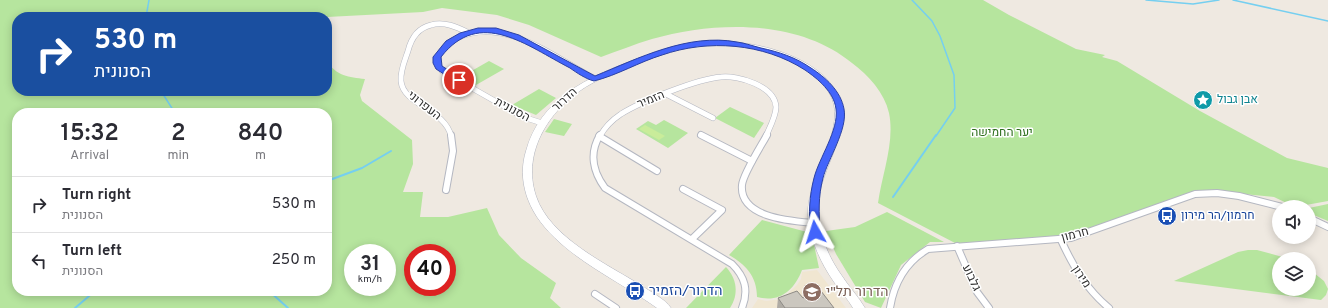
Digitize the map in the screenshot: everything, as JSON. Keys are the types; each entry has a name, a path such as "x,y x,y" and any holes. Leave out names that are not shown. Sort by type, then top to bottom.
{"street":[{"name":"העפרוני","path":"446,190 453,144 450,128 439,117 402,88 400,75 412,39 422,29 438,23 446,23 454,24 469,32"},
{"name":"הסנונית","path":"542,123 523,117 439,67 437,57 444,47 454,39 469,32 488,30 505,32 594,78"},
{"name":"הדרור","path":"665,308 562,238 540,213 530,189 527,164 533,139 542,123 571,93 594,78 660,53 677,48 706,43 737,44 768,50 810,70 833,92 840,109 839,125 818,179 813,202 815,232 827,262 859,307"},
{"name":"הזמיר","path":"742,308 747,290 745,280 740,271 723,257 616,196 605,188 595,173 593,165 595,147 599,136 612,120 621,113 666,94 702,80 719,76 743,79 761,87 774,100 776,114 742,184 741,191 743,198 750,206 768,216 814,223"},
{"path":"666,94 712,118"},
{"path":"700,135 752,161"},
{"path":"599,136 658,171"},
{"path":"683,189 722,210 692,239"},
{"name":"חרמון","path":"889,306 905,267 917,255 928,249 1061,240 1071,238 1195,194 1216,193 1242,196 1272,204"},
{"path":"1316,221 1328,227"},
{"name":"מירון","path":"1061,240 1076,272 1083,282 1109,308"},
{"name":"גלבוע","path":"957,246 977,292 989,308"},
{"path":"595,294 616,308"}],"shaded area":[{"name":"הדרור תל\"י","path":"817,270 846,308 752,308 758,299 766,301 782,299 797,285 801,279 802,272"}],"green space":[{"name":"יער החמישה","path":"0,0 983,0 1076,49 1105,55 1102,57 1117,61 1200,111 1287,158 1328,168 1328,201 1316,203 1316,200 1280,200 1274,197 1233,193 1196,195 1061,241 955,243 878,203 890,135 889,113 880,91 858,68 831,49 807,38 782,31 729,27 703,29 652,39 601,57 529,25 497,15 442,8 423,12 332,17 332,12 12,12 12,96 332,96 332,67 343,75 365,79 360,95 362,101 412,140 413,164 403,192 423,192 420,217 448,217 487,208 499,235 521,258 556,283 550,298 561,308 0,308"},
{"path":"489,61 504,69 476,85 461,77"},
{"path":"539,89 556,98 536,115 512,105"},
{"path":"730,107 764,123 754,138 715,118"},
{"path":"554,119 572,124 564,136 545,132"},
{"path":"664,120 688,133 668,148 636,129 648,121 656,125"},
{"path":"645,125 665,136 659,140 639,129"},
{"path":"1328,204 1328,221 1316,216 1316,207"},
{"path":"887,212 944,242 930,242 901,265 881,308 865,302 836,254 826,231 855,227"},
{"path":"762,220 807,232 813,240 819,268 802,270 795,284 785,294 779,297 757,297 755,283 749,272 740,262 729,255"},
{"path":"1257,250 1272,254 1272,294 1174,281 1238,252"},
{"path":"726,267 733,276 736,287 735,297 730,308 686,308"},
{"path":"1316,275 1324,281 1328,289 1326,295 1321,300 1290,296 1316,296"}],"building":[{"path":"797,291 803,298 821,291 834,308 785,308 778,298"}],"waterway":[{"path":"147,12 149,0"},
{"path":"912,0 932,21 940,36 954,75 955,108 936,136"},
{"path":"1146,0 1193,4 1219,0"},
{"path":"1233,0 1328,21"},
{"path":"164,96 172,108"},
{"path":"893,197 936,135"},
{"path":"332,179 362,168 391,151"},
{"path":"75,308 89,296"},
{"path":"275,296 288,308"}],"place":[{"name":"אבן גבול","path":"1203,100"},
{"name":"חרמון/הר מירון","path":"1167,216"},
{"name":"הדרור/הזמיר","path":"635,291"},
{"name":"הדרור תל\"י","path":"812,292"}],"route":[{"path":"459,80 442,71 437,63 437,57 449,42 469,32 478,30 496,30 505,32 594,78 660,53 690,45 706,43 737,44 768,50 798,62 826,83 838,100 840,109 839,125 819,177 813,202 815,232"}]}
